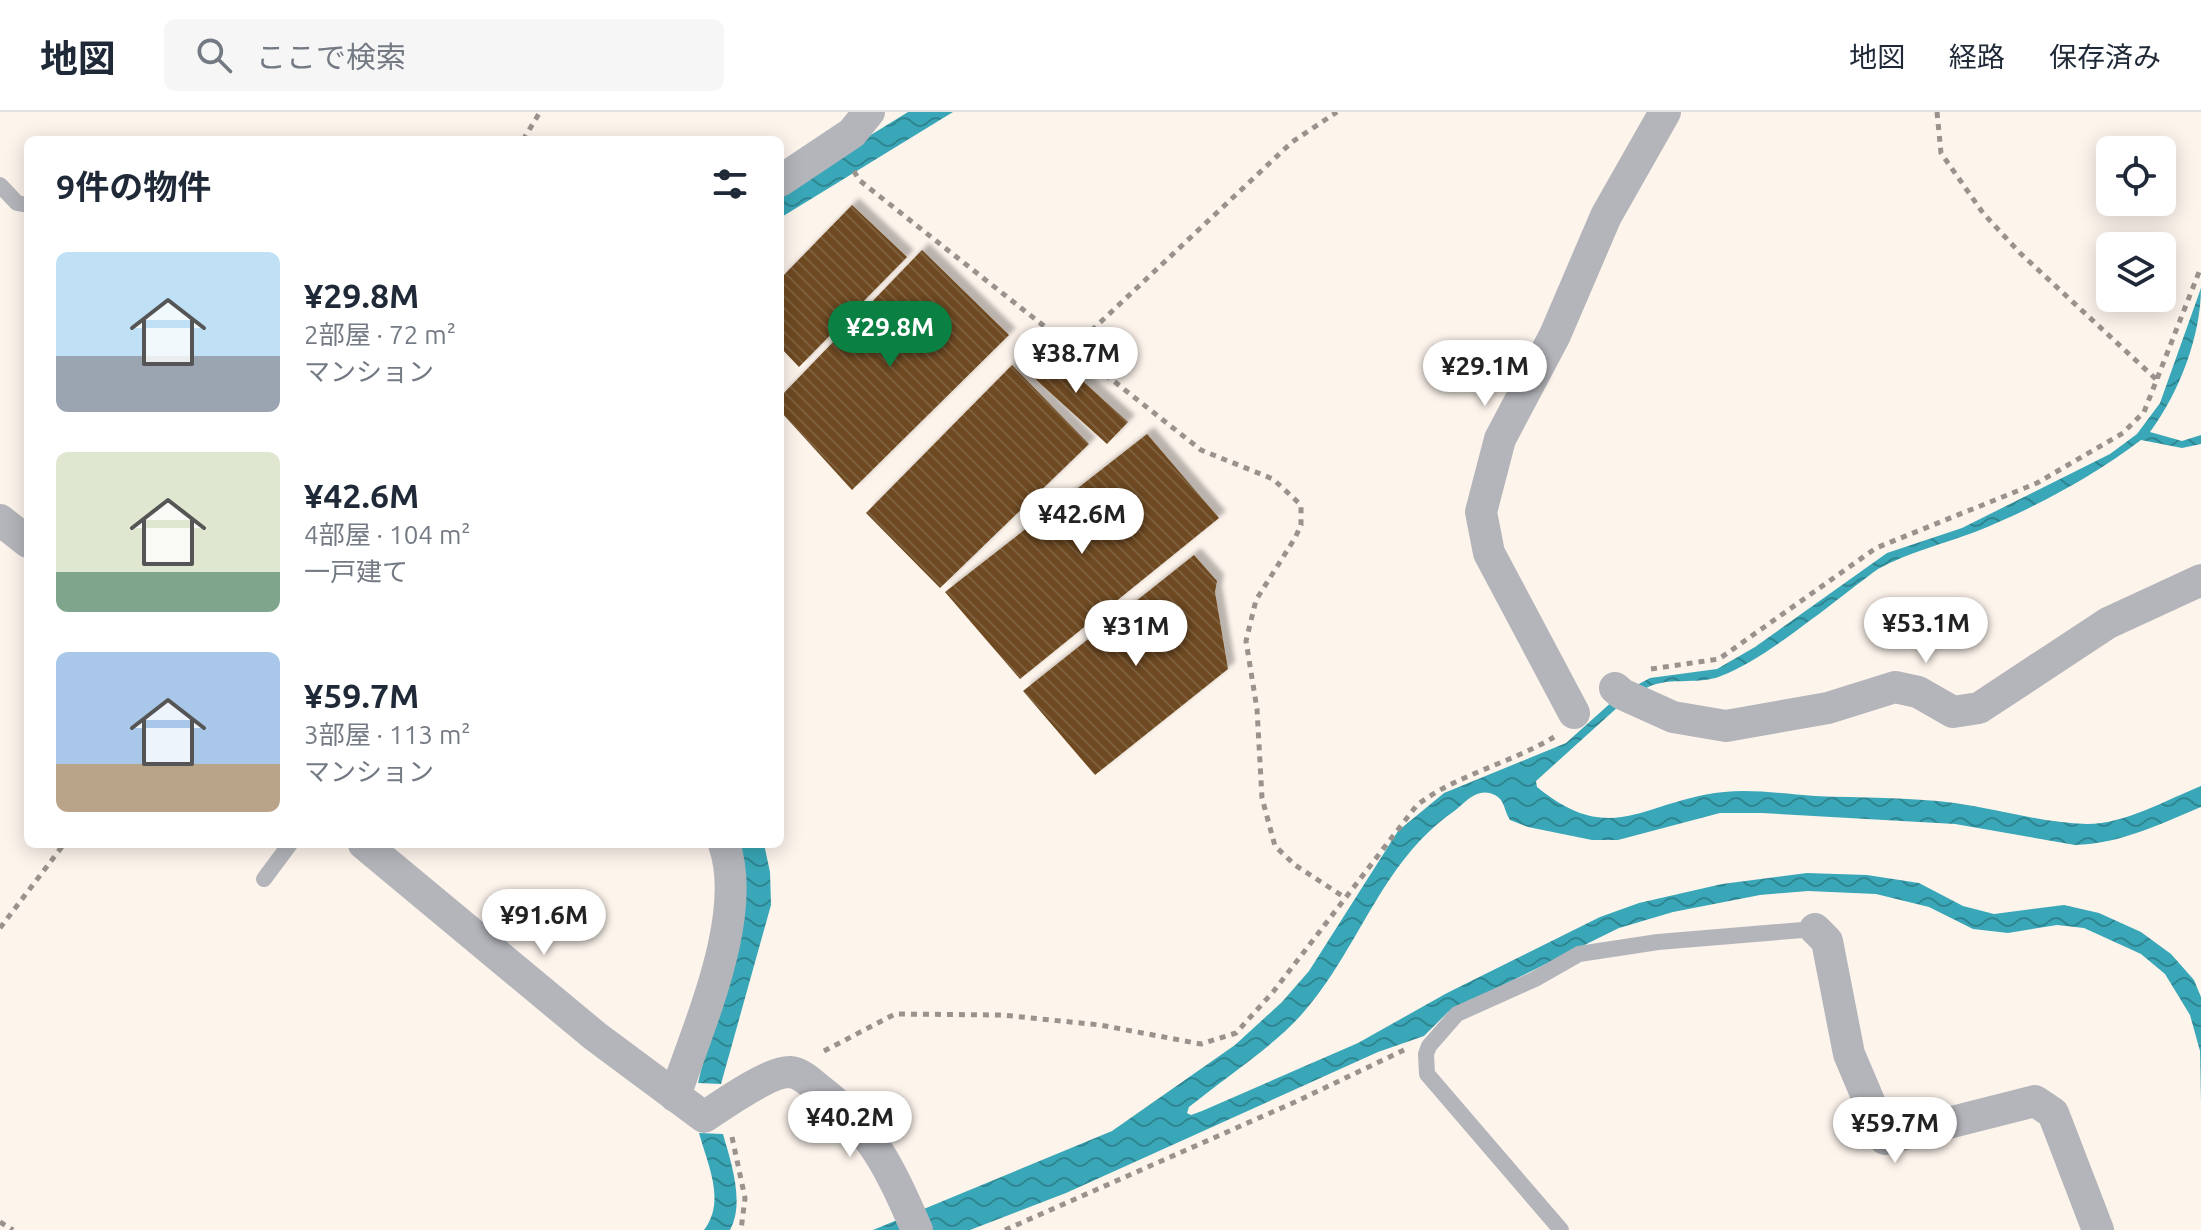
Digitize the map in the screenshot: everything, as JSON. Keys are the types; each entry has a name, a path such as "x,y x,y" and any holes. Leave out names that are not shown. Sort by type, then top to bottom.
{"street":[{"path":"784,178 852,133 869,112"},
{"path":"1574,713 1489,553 1481,512 1500,439 1555,335 1606,216 1665,112"},
{"path":"0,520 24,539"},
{"path":"1615,688 1673,717 1726,726 1828,708 1895,687 1918,692 1953,712 1979,708 2108,623 2201,580"},
{"path":"369,848 595,1036 704,1117 721,1105 788,1072 800,1075 851,1114 886,1159 917,1230"},
{"path":"675,1096 731,923 725,848"},
{"path":"1815,929 1827,941 1849,1054 1885,1139 2035,1101 2053,1113 2098,1230"}],"lane":[{"path":"0,185 17,203 24,204"},
{"path":"264,879 287,848"},
{"path":"1561,1230 1427,1074 1426,1054 1429,1046 1457,1014 1535,979 1579,954 1658,942 1815,929"}],"path":[{"path":"525,136 540,112"},
{"path":"1074,347 1292,142 1337,112"},
{"path":"1937,112 1941,153 1983,213 2020,253 2157,380"},
{"path":"859,180 1201,450 1273,479 1301,505 1301,525 1256,600 1246,641 1257,709 1262,798 1275,846 1295,865 1344,897"},
{"path":"1615,688 1640,670 1719,659 1876,548 2037,483 2123,433 2144,412 2201,267"},
{"path":"788,1072 895,1014 1002,1015 1100,1025 1201,1044 1236,1033 1273,992 1417,805 1442,786 1518,758 1560,733 1574,713"},
{"path":"0,928 61,848"},
{"path":"1005,1230 1295,1102 1397,1051 1429,1046"},
{"path":"721,1105 745,1198 741,1230"},
{"path":"0,1222 13,1230"}],"water":[{"path":"908,112 953,112 784,216 784,189"},
{"path":"2201,288 2193,344 2179,382 2150,432 2182,441 2201,435 2201,444 2182,448 2141,440 2082,479 2019,513 1878,569 1780,642 1739,668 1712,679 1661,683 1643,690 1637,685 1650,678 1717,669 1755,647 1887,553 1962,528 2110,454 2137,434 2160,403"},
{"path":"1614,700 1619,706 1536,781 1537,787 1564,805 1587,815 1608,818 1629,816 1696,797 1746,791 1938,801 2087,824 2131,816 2201,786 2201,807 2124,837 2075,845 1955,824 1762,813 1720,813 1618,840 1592,840 1528,827 1510,820 1498,797 1489,793 1477,794 1428,832 1407,856 1340,962 1302,1014 1263,1050 1189,1107 1187,1113 1191,1115 1202,1111 1358,1043 1447,993 1600,917 1639,903 1722,884 1807,873 1867,875 1919,883 1963,906 1994,914 2064,905 2099,913 2141,932 2171,954 2194,980 2201,997 2201,1102 2200,1051 2190,1015 2165,974 2141,954 2084,928 2057,925 2008,933 1973,929 1929,907 1876,894 1808,891 1760,895 1673,912 1619,928 1448,1012 1424,1036 1378,1052 1066,1193 970,1230 873,1230 1112,1131 1235,1045 1282,1002 1309,971 1398,831 1444,793 1566,743"},
{"path":"736,848 765,848 770,872 771,905 721,1084 698,1083 713,1020"},
{"path":"699,1133 723,1134 736,1195 730,1230 704,1230 714,1207 714,1195"}],"building":[{"path":"852,205 907,257 799,367 784,351 784,275"},
{"path":"922,250 1009,335 852,490 784,415 784,393"},
{"path":"1044,346 1128,422 1107,444 1023,368"},
{"path":"1012,365 1089,444 940,588 866,513"},
{"path":"1147,434 1219,518 1020,679 945,592"},
{"path":"1194,555 1217,581 1215,592 1228,669 1095,775 1023,691"}]}
